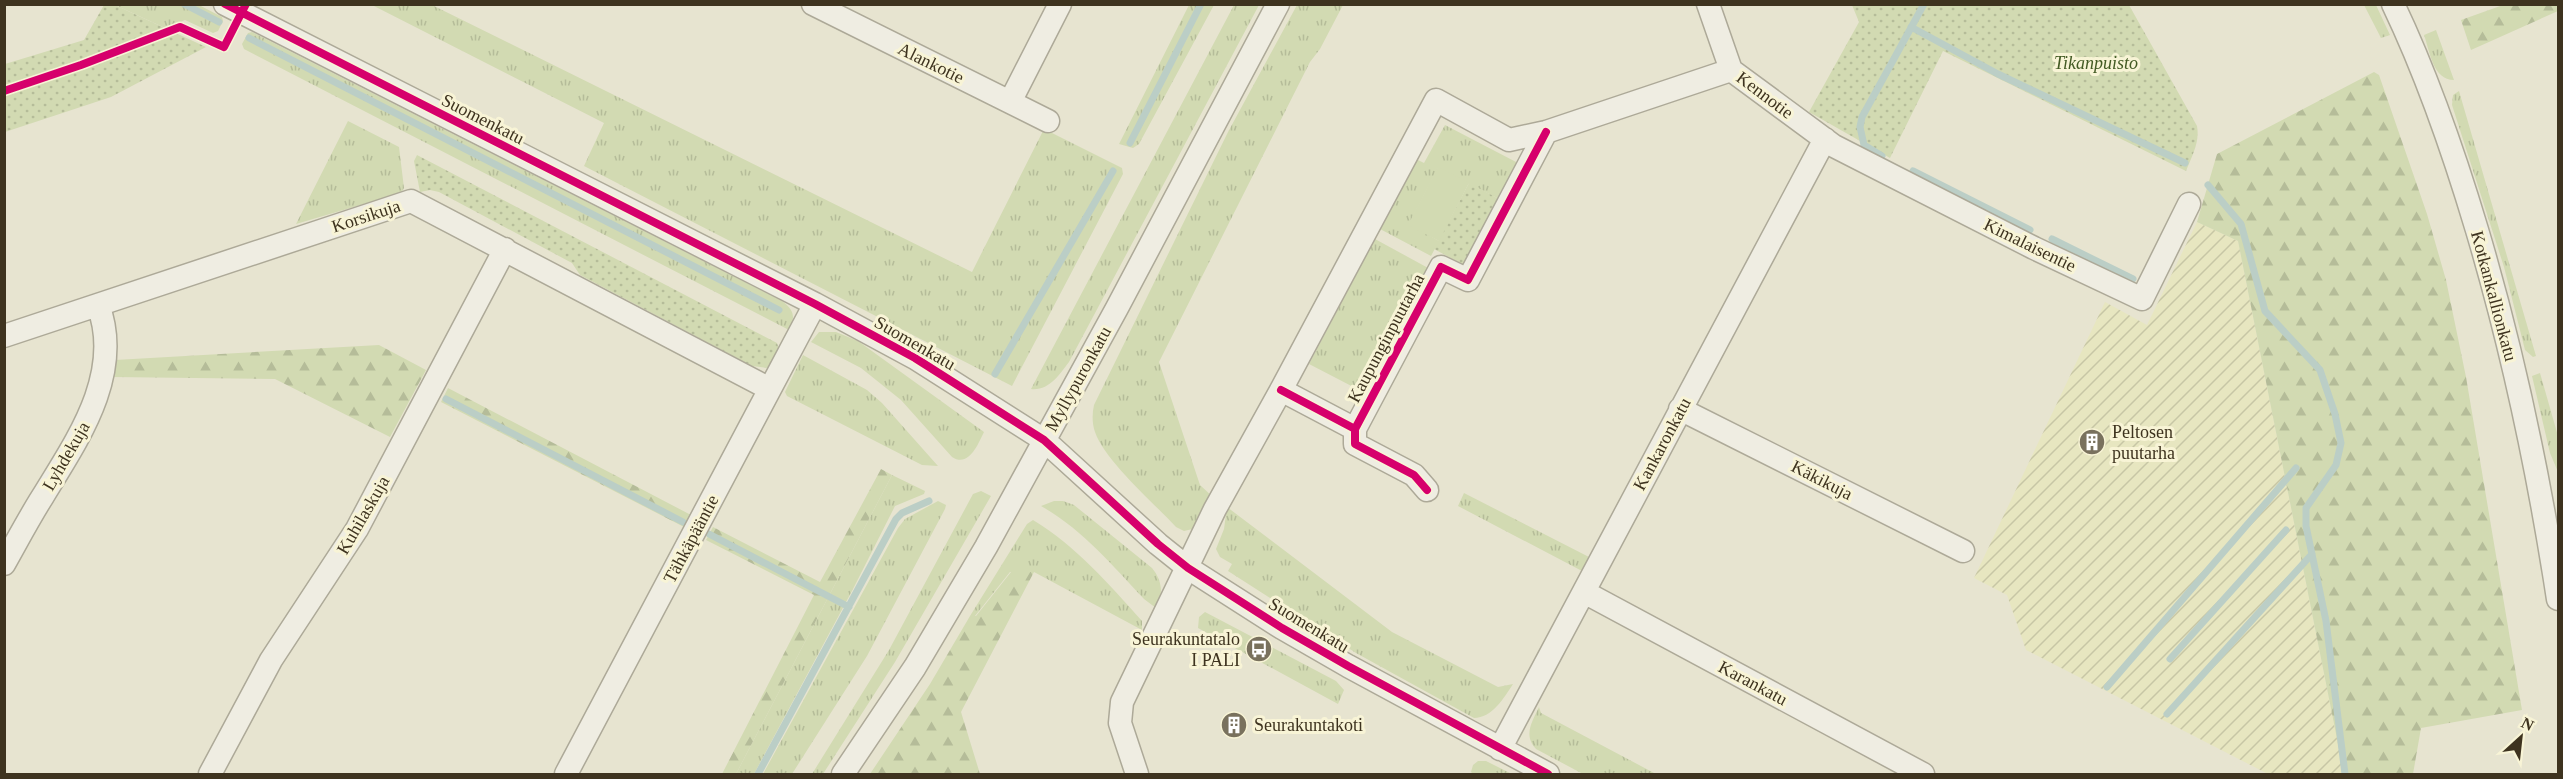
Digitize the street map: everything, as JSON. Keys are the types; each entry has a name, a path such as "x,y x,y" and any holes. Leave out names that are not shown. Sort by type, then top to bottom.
{"street":[{"name":"Suomenkatu","path":"225,4 815,303 915,358 1044,440 1158,544 1188,568 1291,633 1548,774"},
{"name":"Alankotie","path":"813,4 1048,121"},
{"path":"1010,102 1060,4"},
{"name":"Myllypuronkatu","path":"843,774 915,667 963,588 1117,308 1278,4"},
{"name":"Kennotie","path":"1708,4 1731,70 1825,139"},
{"name":"Kotkankallionkatu","path":"2393,4 2432,94 2472,214 2552,520 2559,599"},
{"path":"1137,774 1121,730 1120,711 1134,677 1215,509 1436,100 1509,140 1546,132 1731,70"},
{"name":"Kaupunginpuutarha","path":"1281,390 1355,429 1441,267 1468,280 1546,132"},
{"name":"Kimalaisentie","path":"1825,139 1846,153 1940,201 2142,299 2189,204"},
{"name":"Kankaronkatu","path":"1500,749 1825,139"},
{"name":"Korsikuja","path":"4,336 411,201 770,389"},
{"name":"Kuhilaskuja","path":"210,774 271,660 357,529 505,249"},
{"name":"Tähkäpääntie","path":"566,774 815,303"},
{"name":"Lyhdekuja","path":"4,564 81,434 93,406 106,341 98,305"},
{"name":"Käkikuja","path":"1680,409 1963,551"},
{"path":"1355,429 1355,444 1413,475 1427,490"},
{"name":"Karankatu","path":"1584,592 1923,774"}],"green space":[{"path":"104,5 115,5 206,47 111,97 5,132 5,64 84,40"},
{"path":"115,5 199,5 222,17 223,21 218,31 213,33 185,20 165,28"},
{"path":"372,5 432,5 972,272 1044,129 1122,168 1123,174 1012,386 584,166 604,123"},
{"path":"1189,5 1214,5 1139,144 1133,148 1119,144"},
{"path":"1234,5 1259,5 1069,362 1048,385 1031,389"},
{"path":"1297,5 1343,5 1320,49 1310,62 1159,362 1200,485 1214,498 1197,528 1184,531 1176,527 1109,456 1094,429 1094,405 1228,132"},
{"name":"Tikanpuisto","path":"1852,5 2129,5 2197,126 2196,143 2186,171 1943,51 1890,158 1809,112 1859,22"},
{"path":"2364,5 2376,5 2390,35 2381,38"},
{"path":"2503,5 2558,5 2558,11 2471,50 2461,20"},
{"path":"2436,30 2454,80 2441,75 2433,64 2424,35"},
{"path":"252,32 782,301 793,314 789,330 244,49 242,44 248,33"},
{"path":"2374,72 2379,75 2427,214 2446,280 2466,377 2522,710 2421,728 2413,774 2344,774 2238,241 2197,222 2217,154"},
{"path":"2459,91 2536,356 2533,357 2525,350 2504,267 2452,105 2453,95"},
{"path":"348,121 399,147 404,188 401,193 296,224"},
{"path":"1445,125 1518,163 1499,199 1438,168 1409,224 1439,241 1431,256 1380,229 1416,159 1424,163"},
{"path":"417,155 777,343 779,349 774,361 767,368 752,366 580,275 572,263 439,192 430,190 420,192 414,161"},
{"path":"1438,167 1469,183 1439,241 1408,225"},
{"path":"1469,183 1499,199 1464,265 1434,249"},
{"path":"2197,222 2238,241 2344,774 2268,774 2026,650 2007,595 1974,578 2105,302 2147,325"},
{"path":"1375,239 1430,269 1363,392 1309,364"},
{"path":"819,332 836,332 858,341 984,432 972,453 958,460 952,457 901,400 861,368 811,342"},
{"path":"379,345 426,370 390,437 275,379 112,377 115,360"},
{"path":"803,355 867,390 882,403 938,466 922,465 787,396 785,392"},
{"path":"2540,373 2558,436 2558,472 2550,453 2532,376"},
{"path":"448,388 691,515 684,527 441,402"},
{"path":"881,469 892,475 736,774 722,774 814,595 706,540 713,527 820,582"},
{"path":"892,475 925,491 924,494 895,506 754,774 736,774"},
{"path":"981,491 991,496 895,662 823,774 812,774 889,650 973,494"},
{"path":"1464,493 1589,557 1582,571 1458,506"},
{"path":"938,501 946,505 945,509 867,656 792,774 763,774 898,528 905,519"},
{"path":"1054,501 1074,505 1152,568 1161,587 1156,608 1144,599 1070,525 1041,506"},
{"path":"1227,507 1392,632 1498,687 1513,684 1492,711 1474,718 1356,653 1228,571 1232,564 1220,557 1216,549 1224,529"},
{"path":"1033,520 1049,530 1091,566 1142,621 1142,630 1034,572 1010,572 975,616 970,616 1027,524"},
{"path":"1011,572 1034,572 961,712 980,774 870,774 930,684 970,616 976,616"},
{"path":"1205,612 1336,681 1344,690 1338,704 1198,628 1199,617"},
{"path":"1539,707 1541,713 1656,774 1583,774 1536,749 1529,734"},
{"path":"1478,761 1486,761 1512,774 1473,774 1471,772 1473,765"}],"waterway":[{"path":"184,4 219,22"},
{"path":"1130,143 1201,4"},
{"path":"1882,156 1864,145 1860,127 1862,117 1924,4"},
{"path":"1911,27 1998,74 2185,163"},
{"path":"249,38 779,310"},
{"path":"995,374 1113,171"},
{"path":"1913,171 2030,230"},
{"path":"2208,185 2241,224 2265,311 2320,370 2335,414 2341,443 2336,465 2306,508 2306,526 2326,621 2345,774"},
{"path":"2052,239 2133,279"},
{"path":"446,399 683,522"},
{"path":"2107,687 2296,468"},
{"path":"758,774 896,519 902,513 929,501"},
{"path":"2170,659 2286,530"},
{"path":"709,534 849,607"},
{"path":"2167,714 2312,554"}],"cycle path":[{"path":"225,4 815,304 915,358 1044,440 1158,544 1188,568 1282,628 1348,666 1548,774"},
{"path":"4,91 81,65 180,27 224,47 246,4"},
{"path":"1281,390 1355,429 1441,267 1468,280 1546,132"},
{"path":"1355,429 1355,444 1414,475 1427,490"}],"place":[{"name":"Peltosen puutarha","path":"2092,442"},
{"name":"Seurakuntatalo I PALI","path":"1259,649"},
{"name":"Seurakuntakoti","path":"1234,725"}]}
